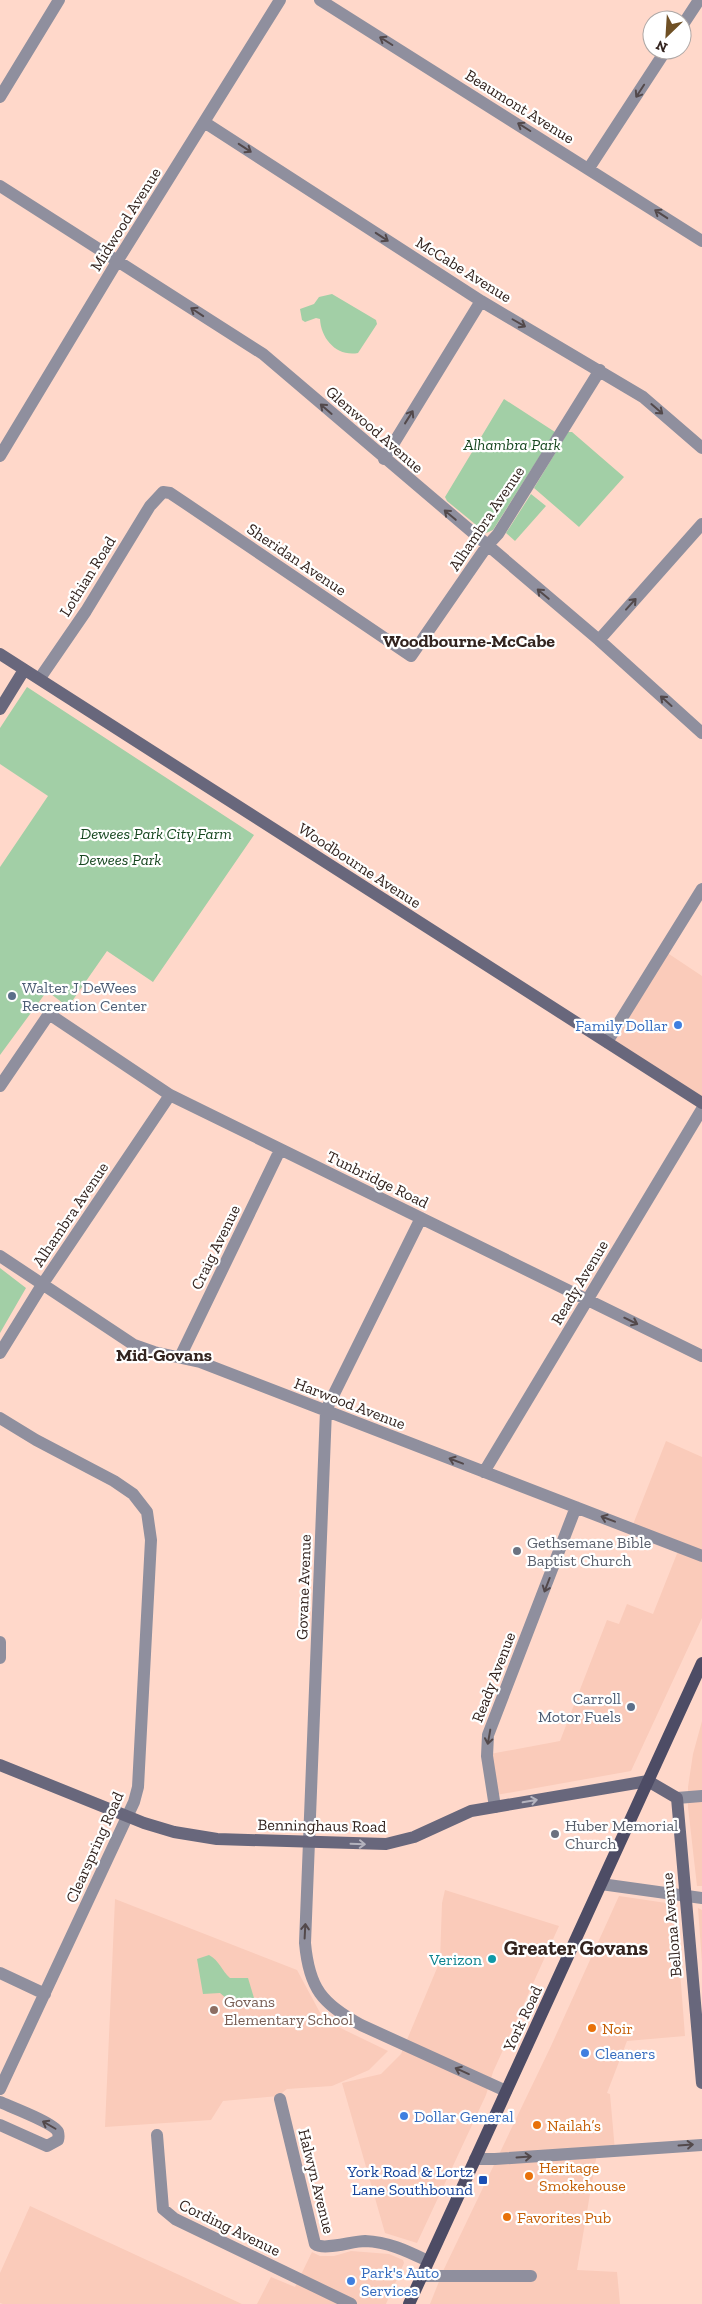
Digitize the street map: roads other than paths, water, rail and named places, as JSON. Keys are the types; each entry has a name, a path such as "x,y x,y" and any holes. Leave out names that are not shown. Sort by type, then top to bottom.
{"main road":[{"name":"York Road","path":"409,2304 702,1664"}],"street":[{"path":"0,97 60,0"},
{"name":"Midwood Avenue","path":"0,456 118,260 280,0"},
{"name":"Beaumont Avenue","path":"320,0 702,240"},
{"path":"692,11 699,0"},
{"path":"589,168 659,60"},
{"name":"McCabe Avenue","path":"204,122 481,301 600,370 643,398 702,448"},
{"name":"Glenwood Avenue","path":"0,186 263,354 384,459 599,640 702,733"},
{"path":"384,459 481,301"},
{"name":"Alhambra Avenue","path":"411,656 487,546 498,534 600,370"},
{"name":"Sheridan Avenue","path":"163,492 170,493 411,656"},
{"name":"Lothian Road","path":"40,678 86,612 150,506 163,492"},
{"path":"599,640 702,524"},
{"name":"Woodbourne Avenue","path":"0,654 702,1103"},
{"path":"0,709 24,670"},
{"path":"607,1042 698,906 702,889"},
{"name":"Tunbridge Road","path":"0,1086 49,1014 170,1095 702,1356"},
{"name":"Alhambra Avenue","path":"0,1353 42,1285 170,1095"},
{"name":"Ready Avenue","path":"484,1472 702,1109"},
{"name":"Craig Avenue","path":"180,1358 280,1150"},
{"name":"Govane Avenue","path":"421,1218 326,1410 305,1943 307,1964 312,1979 329,2004 349,2019 506,2090"},
{"name":"Harwood Avenue","path":"0,1256 134,1345 154,1352 200,1362 702,1556"},
{"name":"Clearspring Road","path":"0,1418 36,1440 114,1481 133,1494 147,1512 151,1540 138,1786 128,1816 0,2089"},
{"name":"Ready Avenue","path":"495,1807 488,1767 488,1736 576,1507"},
{"path":"0,1642 0,1658"},
{"name":"Benninghaus Road","path":"0,1765 128,1816 174,1832 197,1837 386,1844 414,1837 471,1811 648,1781"},
{"path":"648,1781 677,1798 702,1796"},
{"name":"Bellona Avenue","path":"677,1798 684,1897 702,2083"},
{"path":"601,1884 702,1898"},
{"path":"0,1973 45,1994"},
{"name":"Halwyn Avenue","path":"280,2099 315,2244 322,2247 353,2242 378,2242 398,2247 428,2261"},
{"path":"0,2102 48,2124 58,2130 59,2136 58,2140 47,2146 0,2125"},
{"name":"Cording Avenue","path":"157,2135 162,2202 166,2213 351,2304"},
{"path":"475,2159 702,2145"},
{"path":"421,2276 531,2276"}],"place":[{"name":"Walter J DeWees Recreation Center","path":"12,996"},
{"name":"Family Dollar","path":"678,1025"},
{"name":"Gethsemane Bible Baptist Church","path":"517,1551"},
{"name":"Carroll Motor Fuels","path":"631,1707"},
{"name":"Huber Memorial Church","path":"555,1834"},
{"name":"Verizon","path":"492,1959"},
{"name":"Govans Elementary School","path":"214,2010"},
{"name":"Noir","path":"592,2028"},
{"name":"Cleaners","path":"585,2053"},
{"name":"Dollar General","path":"404,2116"},
{"name":"Nailah’s","path":"537,2125"},
{"name":"Heritage Smokehouse","path":"529,2176"},
{"name":"York Road & Lortz Lane Southbound","path":"483,2180"},
{"name":"Favorites Pub","path":"507,2217"},
{"name":"Park's Auto Services","path":"351,2281"}],"district":[{"name":"Woodbourne-McCabe","path":"469,641"},
{"name":"Mid-Govans","path":"164,1355"},
{"name":"Greater Govans","path":"576,1948"}],"park label":[{"name":"Alhambra Park","path":"512,444"},
{"name":"Dewees Park City Farm","path":"156,833"},
{"name":"Dewees Park","path":"120,859"}]}
